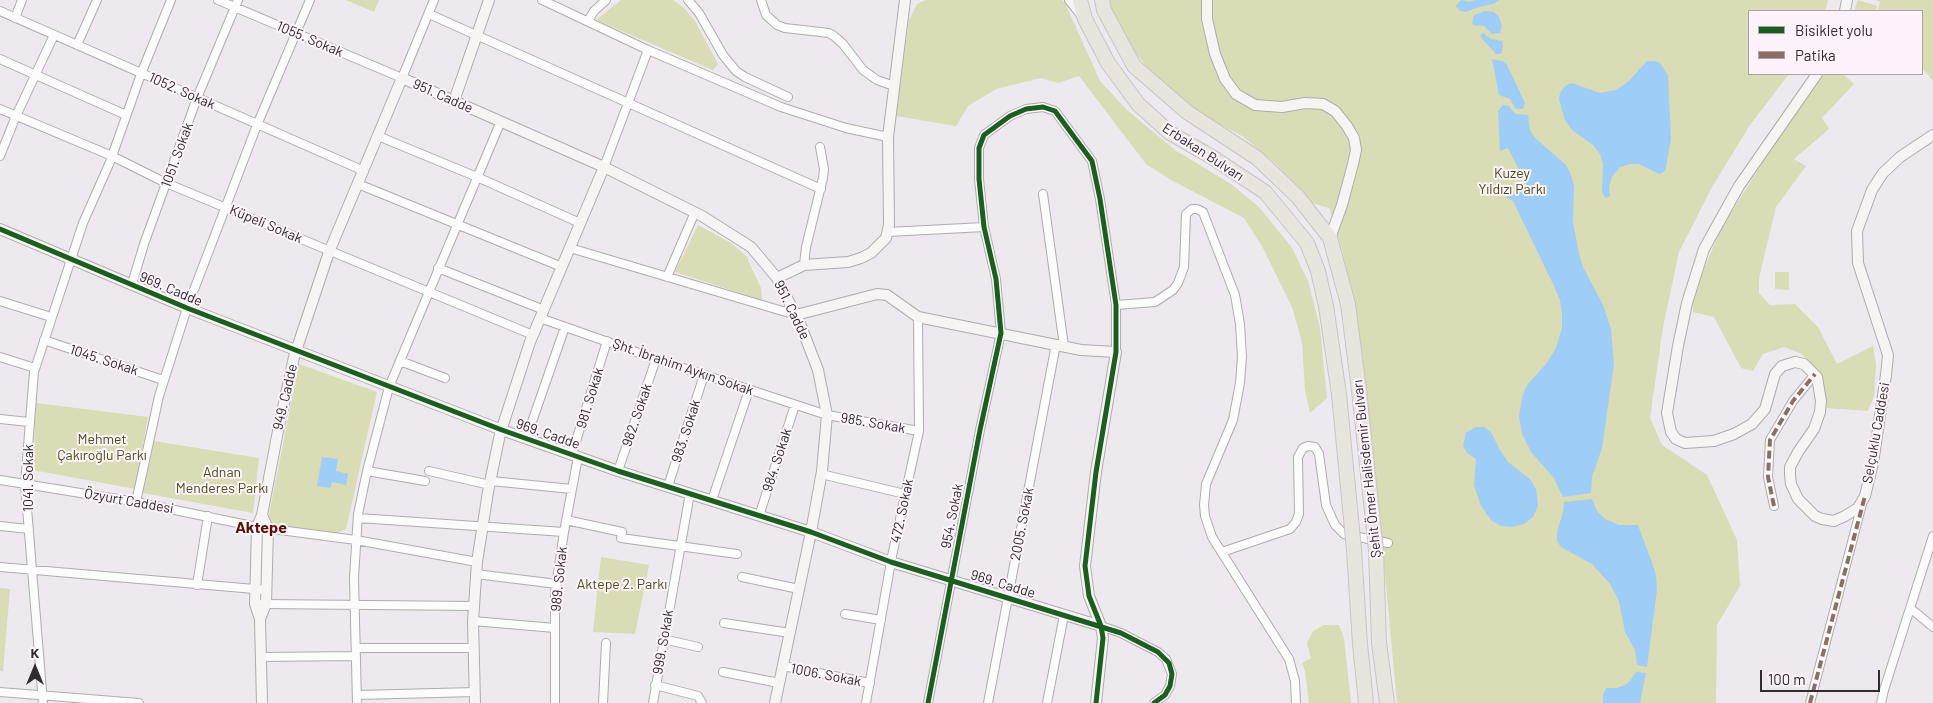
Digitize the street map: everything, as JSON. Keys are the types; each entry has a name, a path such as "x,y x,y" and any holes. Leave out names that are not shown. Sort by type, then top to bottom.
{"highway":[{"name":"Erbakan Bulvarı","path":"1080,0 1085,19 1108,63 1138,104 1170,133 1212,157 1265,192 1307,243"},
{"name":"Erbakan Bulvarı","path":"1102,0 1104,10 1134,66 1187,112 1257,158 1298,197 1330,238"},
{"name":"Şehit Ömer Halisdemir Bulvarı","path":"1330,238 1348,304 1359,390 1376,550 1379,643 1387,703"},
{"name":"Şehit Ömer Halisdemir Bulvarı","path":"1307,243 1318,271 1326,306 1339,394 1366,703"}],"street":[{"path":"15,18 22,0"},
{"path":"77,45 97,0"},
{"name":"1041. Sokak","path":"43,699 25,484 35,368 83,223 112,156 141,74 171,0"},
{"name":"1055. Sokak","path":"218,0 237,4 297,33 402,78"},
{"path":"136,502 164,380 187,308 257,125 310,0"},
{"path":"402,78 434,0"},
{"path":"454,101 489,0"},
{"path":"542,0 648,50 802,115 846,128 888,137"},
{"path":"588,21 594,10 606,0"},
{"path":"688,0 698,13 723,56 736,71 788,97"},
{"path":"761,0 766,15 777,25 785,28 829,33 843,44 863,70 876,80 894,86"},
{"path":"777,278 804,265 848,262 861,258 871,253 880,245 888,232 888,137 906,0"},
{"path":"1070,0 1085,19"},
{"path":"1207,0 1206,19 1215,54 1225,79 1236,94 1255,106 1282,106 1305,103 1323,104 1336,111 1354,138 1356,150 1353,164 1342,205 1330,238"},
{"name":"1051. Sokak","path":"132,284 144,244 197,98 237,4"},
{"name":"1052. Sokak","path":"0,11 364,171"},
{"path":"429,14 821,189"},
{"path":"0,156 16,116 54,35"},
{"path":"475,703 473,622 477,562 490,483 502,430 533,335 604,167 648,50"},
{"path":"0,59 126,115"},
{"path":"1774,506 1768,477 1770,440 1793,401 1815,374 1804,364 1795,362 1782,366 1775,374 1765,409 1752,424 1734,434 1714,441 1685,443 1676,439 1670,432 1667,414 1678,346 1694,279 1704,249 1739,186 1816,75"},
{"name":"951. Cadde","path":"402,78 604,167 695,212 751,247 777,278 796,315 818,370 827,415 821,474 811,532 775,703"},
{"name":"949. Cadde","path":"257,529 262,515 296,352 329,252 402,78"},
{"name":"954. Sokak","path":"928,703 1001,333 996,280 984,227 979,179 979,148 984,135 1010,116 1026,109 1044,107 1055,111 1092,161 1100,199 1116,305 1116,352"},
{"name":"Küpeli Sokak","path":"0,109 112,156 166,184 533,335"},
{"path":"475,692 357,699 354,578 358,518 367,471 389,387 500,121"},
{"name":"Selçuklu Caddesi","path":"1815,374 1819,388 1820,412 1814,429 1790,467 1791,484 1802,504 1815,516 1834,521 1858,508 1865,496 1873,463 1888,354 1858,263 1857,231 1872,190 1883,173 1900,157 1933,135"},
{"path":"378,136 477,177 580,223"},
{"path":"804,265 806,247 821,189 824,169 820,147"},
{"path":"358,184 562,267"},
{"name":"2005. Sokak","path":"988,703 1060,345 1043,194"},
{"path":"1116,305 1155,302 1173,290 1182,275 1184,267 1186,214 1192,209 1203,212 1236,295 1241,334 1242,370 1236,409 1230,429 1209,474 1204,494 1205,516 1208,527 1222,552 1285,651 1295,681 1296,703"},
{"path":"666,277 695,212"},
{"path":"888,232 984,227"},
{"name":"969. Cadde","path":"0,229 296,352 526,439 618,471 811,532 891,562 1101,626"},
{"path":"570,248 796,315 877,294 887,295 918,317 1081,350 1116,352 1096,472 1086,566 1089,596 1101,626 1103,638 1098,668 1096,703"},
{"name":"Şht. İbrahim Aykın Sokak","path":"438,268 542,314 565,327 827,415"},
{"path":"0,301 50,318"},
{"name":"472. Sokak","path":"866,703 891,562 919,431 918,317"},
{"path":"526,439 565,327"},
{"name":"1045. Sokak","path":"44,340 164,380"},
{"name":"981. Sokak","path":"575,455 607,341"},
{"path":"0,357 35,368"},
{"name":"982. Sokak","path":"618,471 656,359"},
{"path":"400,360 445,378"},
{"name":"983. Sokak","path":"668,486 704,375"},
{"path":"712,500 749,390"},
{"name":"984. Sokak","path":"759,516 795,404"},
{"name":"985. Sokak","path":"827,415 919,431"},
{"path":"0,419 29,422"},
{"path":"1222,552 1290,529 1296,522 1299,514 1298,457 1302,448 1308,446 1315,447 1319,454 1326,505 1335,525 1344,534 1388,543"},
{"name":"989. Sokak","path":"555,703 554,628 556,584 572,489 575,455"},
{"path":"367,471 425,481"},
{"path":"429,471 490,483 572,489"},
{"path":"821,474 905,494"},
{"name":"Özyurt Caddesi","path":"0,480 136,502 208,516 268,531 356,542 477,562"},
{"name":"999. Sokak","path":"653,703 690,494"},
{"path":"1810,703 1865,496"},
{"path":"262,515 268,531 260,606 262,703"},
{"path":"197,585 208,516"},
{"path":"358,518 482,528 564,532"},
{"path":"566,520 622,532 621,538 737,554"},
{"path":"0,526 29,529"},
{"path":"257,529 261,590"},
{"path":"1882,703 1884,690 1933,536"},
{"path":"0,567 261,590"},
{"path":"476,574 556,584"},
{"path":"742,577 799,588"},
{"path":"260,606 474,606"},
{"path":"1910,608 1933,627"},
{"path":"845,614 880,620"},
{"path":"1047,703 1064,615"},
{"path":"473,622 554,628"},
{"path":"724,623 790,633"},
{"path":"1101,626 1158,652 1166,659 1171,669 1170,686 1165,695 1154,703"},
{"path":"663,639 698,647"},
{"path":"603,703 606,643"},
{"path":"261,657 474,648"},
{"name":"1006. Sokak","path":"783,666 870,683"},
{"path":"723,672 779,683"},
{"path":"655,685 698,696 702,703"},
{"path":"0,692 43,699 139,703"}],"green space":[{"path":"346,0 379,0 374,12"},
{"path":"621,0 673,0 684,8 695,21 718,64 713,70 596,20"},
{"path":"926,0 1062,0 1100,81 1127,110 1175,150 1231,184 1260,208 1292,248 1308,281 1320,328 1327,398 1310,413 1305,390 1302,342 1292,307 1262,246 1244,218 1171,180 1146,164 1079,76 1058,83 1041,78 996,89 968,106 956,126 896,116 909,20 917,4"},
{"name":"Kuzey Yıldızı Parkı","path":"1108,0 1828,0 1825,10 1748,10 1748,75 1788,75 1750,125 1712,187 1679,252 1663,327 1650,418 1662,445 1707,475 1737,540 1740,586 1717,625 1716,703 1397,703 1379,510 1356,325 1343,253 1329,208 1312,203 1276,164 1242,136 1192,110 1159,82 1133,50"},
{"path":"1858,0 1877,6 1876,10 1854,10"},
{"path":"1876,0 1933,0 1933,81 1923,69 1923,10 1878,10 1880,2"},
{"path":"1822,75 1844,75 1854,84 1822,118 1829,129 1794,159 1806,166 1776,207 1759,278 1759,293 1770,305 1795,304 1818,327 1837,364 1873,346 1876,365 1874,396 1868,411 1826,408 1821,376 1802,354 1784,347 1763,354 1753,371 1741,368 1714,317 1693,312 1693,295 1720,231 1781,132"},
{"path":"698,225 731,243 746,256 761,288 762,300 675,272"},
{"path":"1775,272 1789,272 1789,290 1775,289"},
{"path":"299,364 377,392 346,529 337,533 267,524"},
{"name":"Mehmet Çakıroğlu Parkı","path":"36,403 148,417 135,489 33,470"},
{"name":"Adnan Menderes Parkı","path":"154,441 259,458 253,513 143,493"},
{"name":"Aktepe 2. Parkı","path":"601,557 649,565 635,634 593,632"},
{"path":"0,588 10,589 3,671 0,671"},
{"path":"1324,625 1339,625 1344,638 1351,703 1309,703 1305,671 1302,663 1311,658 1307,643 1313,631"}],"water":[{"path":"1461,0 1469,2 1475,0 1500,0 1466,12 1460,11 1456,6"},
{"path":"1485,11 1494,12 1499,17 1502,26 1500,33 1492,34 1484,26 1472,23 1474,15"},
{"path":"1483,33 1491,39 1502,41 1501,54 1496,54 1480,36"},
{"path":"1492,59 1506,63 1525,103 1523,109 1516,109 1510,99 1499,95"},
{"path":"1647,61 1660,63 1668,75 1671,139 1666,167 1664,172 1659,174 1639,164 1620,167 1612,177 1609,186 1610,196 1606,198 1602,192 1603,164 1600,154 1593,145 1572,130 1565,120 1559,99 1560,93 1565,86 1572,83 1600,93 1616,90 1628,82"},
{"path":"1503,105 1509,106 1515,114 1528,115 1530,130 1534,137 1566,165 1569,170 1574,185 1573,223 1579,254 1583,267 1603,305 1611,329 1614,364 1602,448 1592,477 1591,493 1563,497 1554,478 1531,452 1522,434 1519,417 1522,397 1527,385 1546,364 1556,348 1562,328 1562,314 1560,300 1555,288 1513,201 1506,197 1527,186 1508,148 1500,151 1498,111"},
{"path":"1476,427 1484,427 1491,432 1508,462 1530,479 1536,489 1538,506 1533,517 1524,524 1512,527 1501,526 1491,520 1481,506 1474,485 1476,459 1467,453 1463,446 1466,433"},
{"path":"322,457 338,459 336,471 348,474 346,485 332,482 330,488 317,486"},
{"path":"1592,499 1597,511 1605,519 1619,525 1638,525 1656,575 1657,590 1647,667 1637,665 1635,650 1625,632 1619,601 1610,584 1592,564 1561,547 1557,541 1557,532 1564,502"},
{"path":"1636,672 1646,673 1640,703 1603,703 1606,688 1617,688 1625,685"}],"marked path":[{"path":"1774,506 1768,477 1770,440 1793,401 1815,374"},
{"path":"1810,703 1865,496"}],"cycle path":[{"path":"928,703 980,430 1001,333 996,279 984,227 979,179 979,148 984,135 1010,116 1026,109 1043,107 1055,111 1092,161 1100,199 1116,305 1116,352 1096,472 1085,566 1089,596 1101,626 1103,638 1096,703"},
{"path":"0,229 187,308 502,430 618,471 811,532 891,562 1121,633 1158,652 1169,663 1172,674 1170,686 1165,695 1154,703"}],"district":[{"name":"Aktepe","path":"261,528"}]}
